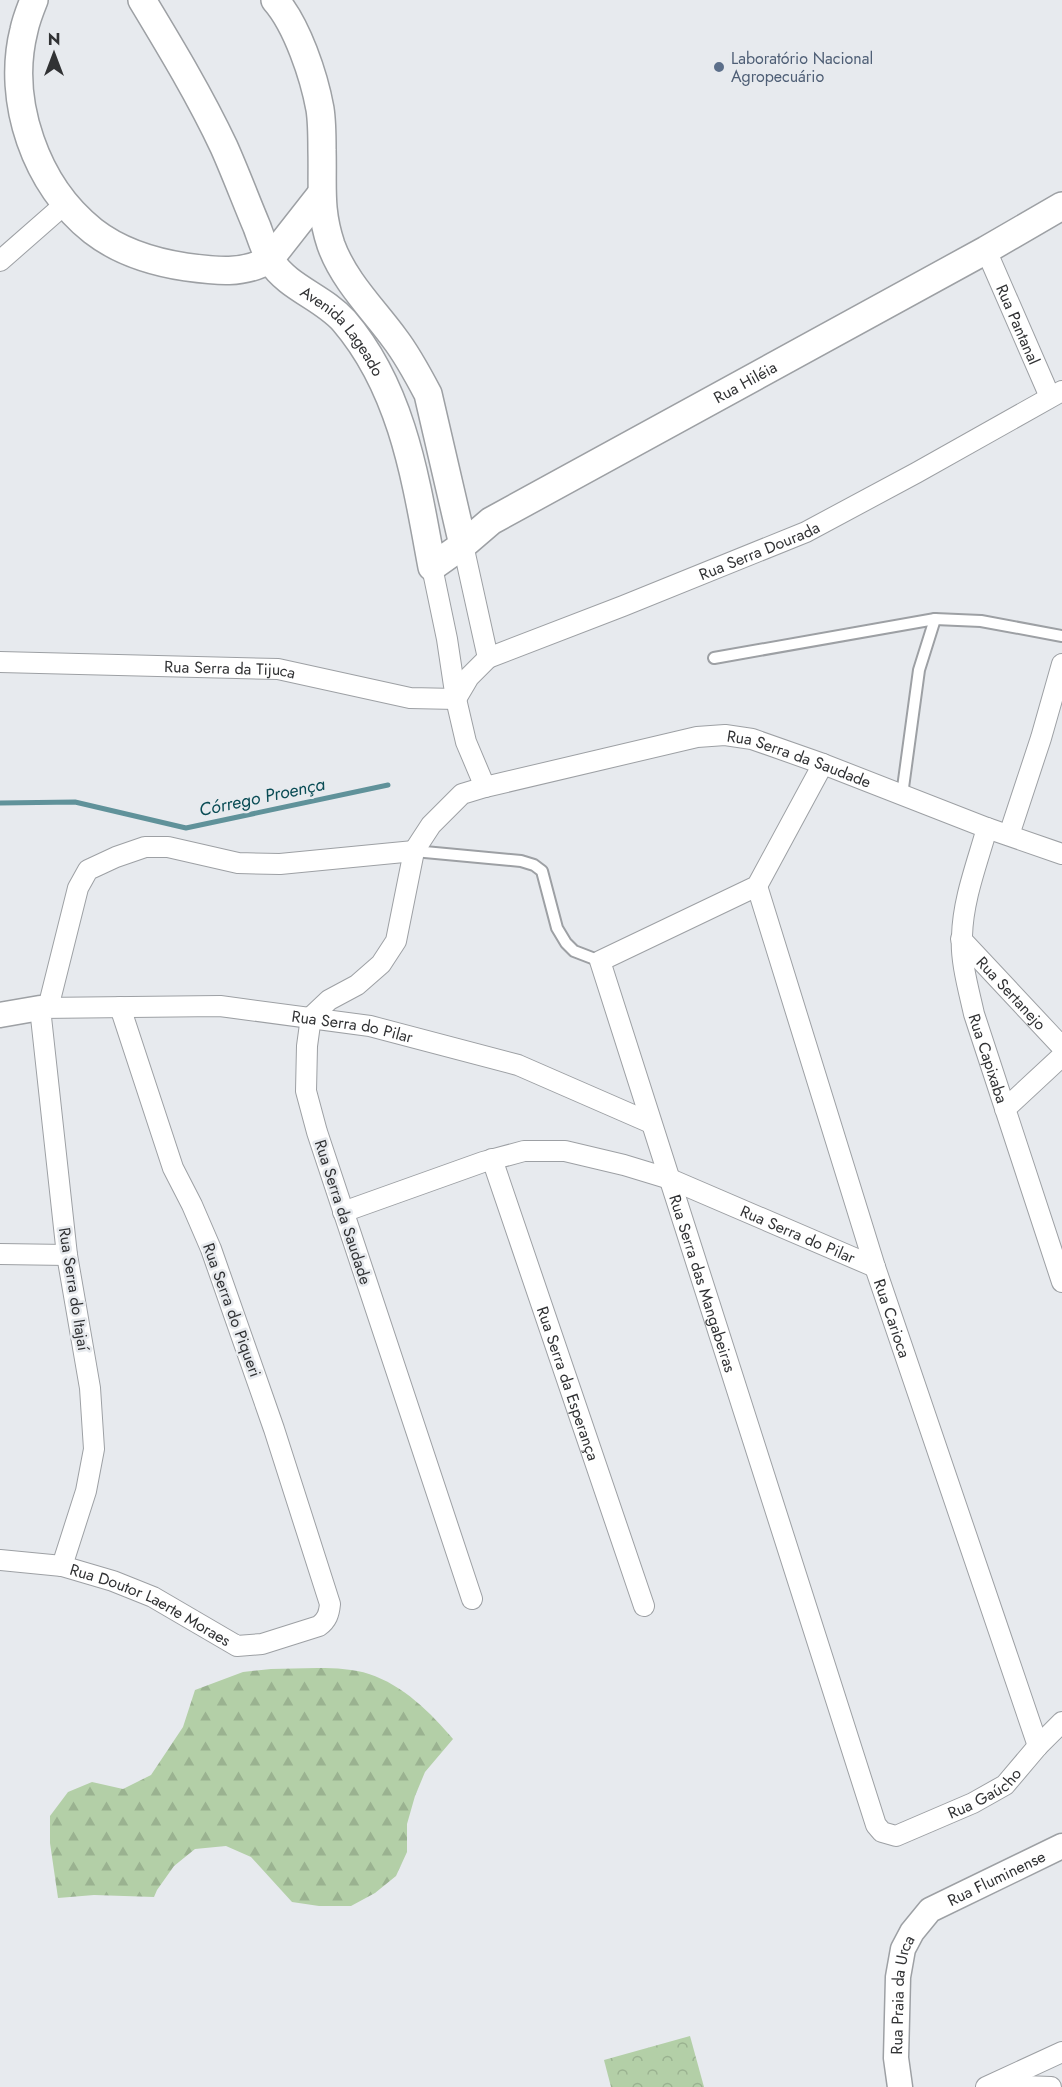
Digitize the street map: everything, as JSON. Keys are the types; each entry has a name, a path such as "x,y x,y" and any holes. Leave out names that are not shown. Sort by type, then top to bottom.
{"main road":[{"path":"34,0 23,31 19,69 22,105 30,138 43,172 65,204 94,231 129,252 162,263 229,271 244,270 261,265 270,259 321,194"},
{"name":"Avenida Lageado","path":"142,0 224,148 270,259 284,276 317,298 342,319 358,339 390,394 414,472 432,567"},
{"name":"Avenida Lageado","path":"274,0 291,27 301,50 310,72 320,110 322,215 338,261 397,341 428,394 462,545"},
{"name":"Rua Hiléia","path":"432,567 491,521 986,250 1062,206"}],"street":[{"path":"0,261 65,204"},
{"name":"Rua Pantanal","path":"986,250 1056,394"},
{"name":"Rua Serra Dourada","path":"456,699 469,677 488,658 806,532 1056,394"},
{"name":"Avenida Lageado","path":"462,545 488,658"},
{"name":"Avenida Lageado","path":"432,567 447,639 456,699"},
{"name":"Rua Serra da Tijuca","path":"0,662 278,669 410,698 456,699"},
{"path":"1009,835 1041,738 1062,664"},
{"path":"311,1017 329,1000 357,985 381,964 396,941 414,851 430,825 462,794 485,787 466,742 456,699"},
{"name":"Rua Serra da Saudade","path":"485,787 697,737 725,735 752,739 823,764 987,828 1062,854"},
{"path":"600,961 757,886 823,764"},
{"name":"Rua Capixaba","path":"987,828 965,901 961,939 974,1014 1062,1282"},
{"path":"0,1015 44,1008 78,888 88,870 116,857 145,847 168,848 238,863 280,864 414,851"},
{"name":"Rua Carioca","path":"757,886 875,1268 1038,1746"},
{"name":"Rua Sertanejo","path":"961,939 1062,1047"},
{"name":"Rua Serra das Mangabeiras","path":"600,961 876,1825 888,1835"},
{"name":"Rua Serra do Pilar","path":"44,1008 220,1006 370,1026 518,1065 651,1123"},
{"name":"Rua Serra do Piqueri","path":"120,1007 173,1168 212,1249 274,1429 330,1604 328,1617"},
{"name":"Rua Serra do Itajaí","path":"44,1008 67,1255 90,1388 94,1449 86,1491 62,1566"},
{"name":"Rua Serra da Saudade","path":"311,1017 307,1046 306,1091 317,1132 472,1599"},
{"path":"1005,1109 1062,1056"},
{"name":"Rua Serra do Pilar","path":"343,1212 492,1159 524,1151 565,1151 670,1179 875,1268"},
{"name":"Rua Serra da Esperança","path":"492,1159 644,1606"},
{"path":"0,1254 67,1255"},
{"name":"Rua Doutor Laerte Moraes","path":"0,1560 62,1566 113,1581 153,1597 237,1646 262,1644 308,1630 319,1626 328,1617"},
{"name":"Rua Gaúcho","path":"888,1835 897,1836 951,1813 1005,1785 1062,1722"},
{"name":"Rua Fluminense","path":"930,1910 1062,1846"},
{"name":"Rua Praia da Urca","path":"900,2087 896,2058 898,1977 903,1949 912,1932 930,1910"},
{"path":"988,2086 1062,2052"},
{"path":"988,2086 1051,2087"}],"lane":[{"path":"714,658 935,620 981,621 1062,636"},
{"path":"902,795 919,670 935,620"},
{"path":"414,851 521,861 534,865 542,871 557,928 566,943 574,951 600,961"}],"green space":[{"path":"334,1668 369,1674 393,1685 416,1701 453,1739 425,1772 415,1796 407,1824 407,1852 396,1876 375,1893 351,1906 319,1906 292,1902 251,1857 226,1846 195,1849 174,1866 154,1897 94,1895 58,1898 50,1843 50,1816 68,1792 92,1782 123,1789 151,1775 183,1727 195,1690 243,1672"},
{"path":"690,2036 704,2087 611,2087 604,2060"}],"waterway":[{"name":"Córrego Proença","path":"0,803 75,802 186,828 388,785"}],"place":[{"name":"Laboratório Nacional Agropecuário","path":"719,67"}]}
